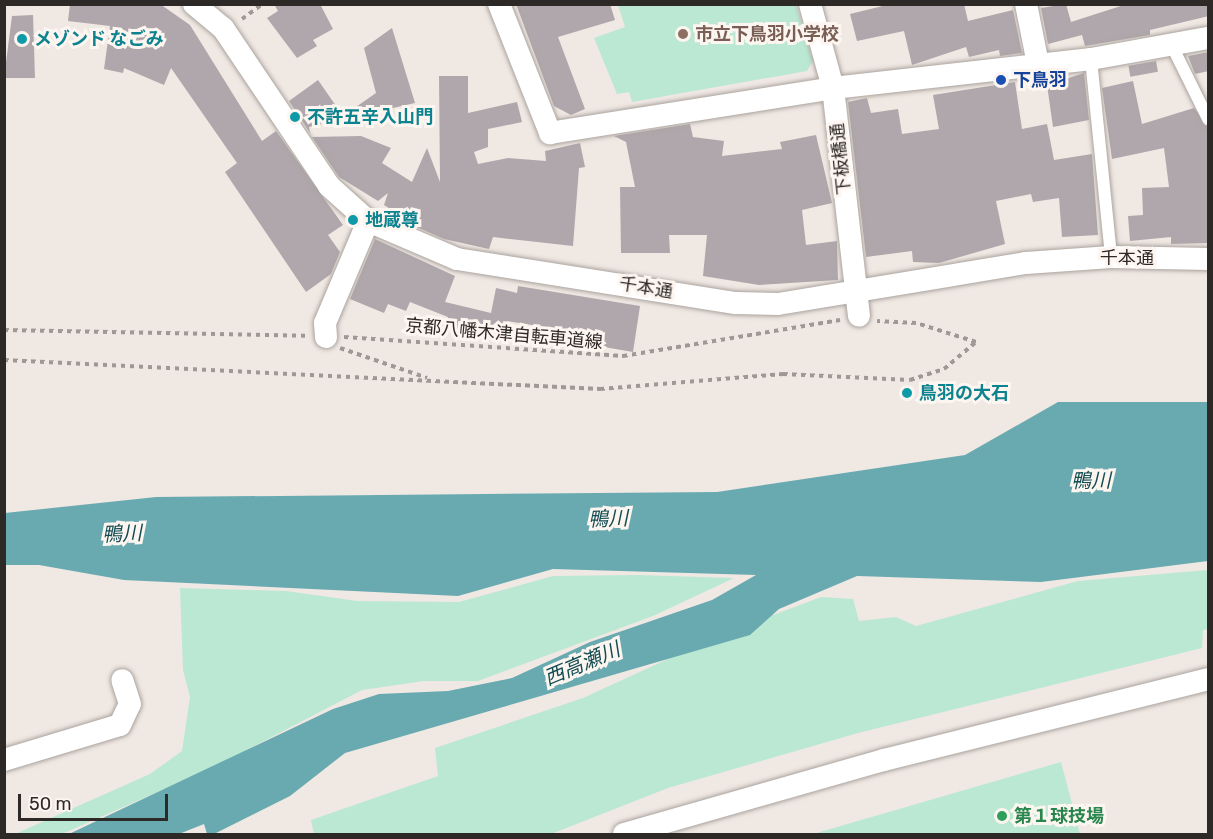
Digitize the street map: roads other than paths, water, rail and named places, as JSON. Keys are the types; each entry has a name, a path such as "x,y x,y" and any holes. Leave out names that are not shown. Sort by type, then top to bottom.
{"street":[{"name":"千本通","path":"194,4 223,28 329,186 368,221 457,259 736,303 778,304 1026,263 1111,257 1209,259"},
{"path":"498,4 550,133 833,88 1091,59 1209,38"},
{"name":"下板橋通","path":"810,4 833,88 853,292 859,316"},
{"path":"1026,4 1038,64"},
{"path":"326,337 325,323 368,221"},
{"path":"624,834 884,760 1209,679"},
{"path":"4,760 120,725 130,704 122,680"}],"lane":[{"path":"1171,44 1209,119"},
{"path":"1091,59 1111,257"}],"water":[{"path":"1058,402 1208,402 1208,561 1041,582 857,576 779,609 750,635 345,753 290,796 214,834 207,834 204,824 179,834 69,834 333,709 379,694 448,691 512,678 590,642 712,600 756,575 553,569 458,596 124,580 39,565 5,565 5,513 156,497 717,492 965,455"}],"place":[{"name":"市立下鳥羽小学校","path":"683,34"},
{"name":"メゾンド なごみ","path":"22,39"},
{"name":"下鳥羽","path":"1001,80"},
{"name":"不許五辛入山門","path":"295,117"},
{"name":"地蔵尊","path":"353,220"},
{"name":"鳥羽の大石","path":"907,393"},
{"name":"第１球技場","path":"1002,816"}],"water label":[{"name":"鴨川","path":"1091,481"},
{"name":"鴨川","path":"608,519"},
{"name":"鴨川","path":"122,534"},
{"name":"西高瀬川","path":"582,664"}]}
